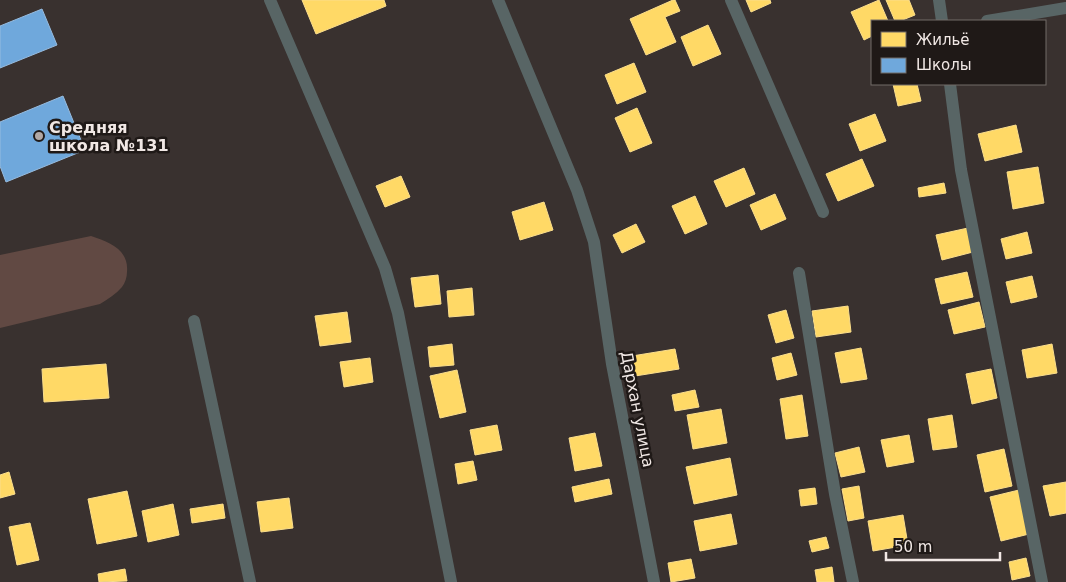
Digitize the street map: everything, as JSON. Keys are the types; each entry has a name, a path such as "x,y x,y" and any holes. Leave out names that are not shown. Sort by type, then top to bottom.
{"street":[{"path":"270,0 385,268 398,313 451,582"},
{"name":"Дархан улица","path":"498,0 577,190 594,242 612,364 654,582"},
{"path":"731,0 823,212"},
{"path":"939,0 942,20"},
{"path":"993,20 1066,8"},
{"path":"950,85 961,170 1042,582"},
{"path":"799,273 835,494 853,582"},
{"path":"194,322 250,582"}],"shaded area":[{"path":"91,236 111,244 125,258 127,276 120,290 100,304 0,328 0,255"}],"building: Жильё":[{"path":"302,0 384,0 386,6 316,34"},
{"path":"675,0 680,11 665,17 676,42 646,55 630,19"},
{"path":"746,0 770,0 771,3 751,12"},
{"path":"879,0 888,20 871,20 871,36 864,40 851,12"},
{"path":"886,0 909,0 915,15 902,20 895,20"},
{"path":"708,25 721,54 693,66 681,37"},
{"path":"634,63 646,92 617,104 605,75"},
{"path":"893,85 917,85 921,101 898,106"},
{"path":"637,108 652,143 630,152 615,118"},
{"path":"875,114 886,141 860,151 849,124"},
{"path":"1016,125 1022,152 985,161 978,134"},
{"path":"862,159 874,186 838,201 826,174"},
{"path":"1038,167 1044,203 1013,209 1007,172"},
{"path":"744,168 755,194 726,207 714,181"},
{"path":"401,176 410,197 385,207 376,186"},
{"path":"944,183 946,193 919,197 918,188"},
{"path":"775,194 786,219 761,230 750,205"},
{"path":"695,196 707,224 685,234 672,206"},
{"path":"544,202 553,230 520,240 512,212"},
{"path":"636,224 645,242 622,253 613,235"},
{"path":"968,228 973,252 942,260 936,235"},
{"path":"1027,232 1032,253 1006,259 1001,239"},
{"path":"967,272 973,297 941,304 935,279"},
{"path":"438,275 441,304 415,307 411,278"},
{"path":"1032,276 1037,297 1011,303 1006,282"},
{"path":"472,288 474,315 449,317 447,291"},
{"path":"979,302 985,327 954,334 948,310"},
{"path":"848,306 851,332 816,337 812,311"},
{"path":"786,310 794,338 776,343 768,315"},
{"path":"347,312 351,342 320,346 315,316"},
{"path":"452,344 454,365 430,367 428,347"},
{"path":"1052,344 1057,373 1027,378 1022,350"},
{"path":"861,348 867,379 841,383 835,353"},
{"path":"675,349 679,369 635,376 632,356"},
{"path":"791,353 797,375 777,380 772,358"},
{"path":"370,358 373,382 344,387 340,362"},
{"path":"106,364 109,398 44,402 42,369"},
{"path":"991,369 997,398 972,404 966,374"},
{"path":"457,370 466,412 440,418 430,376"},
{"path":"695,390 699,407 675,411 672,395"},
{"path":"802,395 808,436 786,439 780,399"},
{"path":"721,409 727,443 693,449 687,415"},
{"path":"952,415 957,447 933,450 928,419"},
{"path":"497,425 502,450 475,455 470,430"},
{"path":"595,433 602,466 575,471 569,438"},
{"path":"909,435 914,462 887,467 881,440"},
{"path":"859,447 865,472 841,477 835,453"},
{"path":"1004,449 1012,486 985,492 977,455"},
{"path":"730,458 737,495 694,504 686,467"},
{"path":"473,461 477,480 458,484 455,464"},
{"path":"9,472 15,494 0,498 0,475"},
{"path":"609,479 612,494 575,502 572,487"},
{"path":"1066,482 1066,513 1050,516 1043,486"},
{"path":"859,486 864,518 848,521 842,489"},
{"path":"815,488 817,504 801,506 799,490"},
{"path":"1019,490 1029,534 1001,541 990,497"},
{"path":"127,491 137,536 97,544 88,499"},
{"path":"289,498 293,528 261,532 257,502"},
{"path":"173,504 179,535 148,542 142,511"},
{"path":"223,504 225,518 192,523 190,509"},
{"path":"731,514 737,544 700,551 694,521"},
{"path":"903,515 908,545 873,551 868,521"},
{"path":"30,523 39,560 17,565 9,527"},
{"path":"826,537 829,548 812,552 809,541"},
{"path":"1026,558 1030,576 1012,580 1009,562"},
{"path":"691,559 695,578 671,582 668,563"},
{"path":"832,567 834,582 817,582 815,570"},
{"path":"125,569 127,581 99,582 98,574"}],"building: Школы":[{"path":"42,9 57,45 0,68 0,26"},
{"name":"Средняя школа №131","path":"63,96 85,150 6,182 0,166 0,122"}],"place":[{"name":"Средняя школа №131","path":"39,136"}]}
